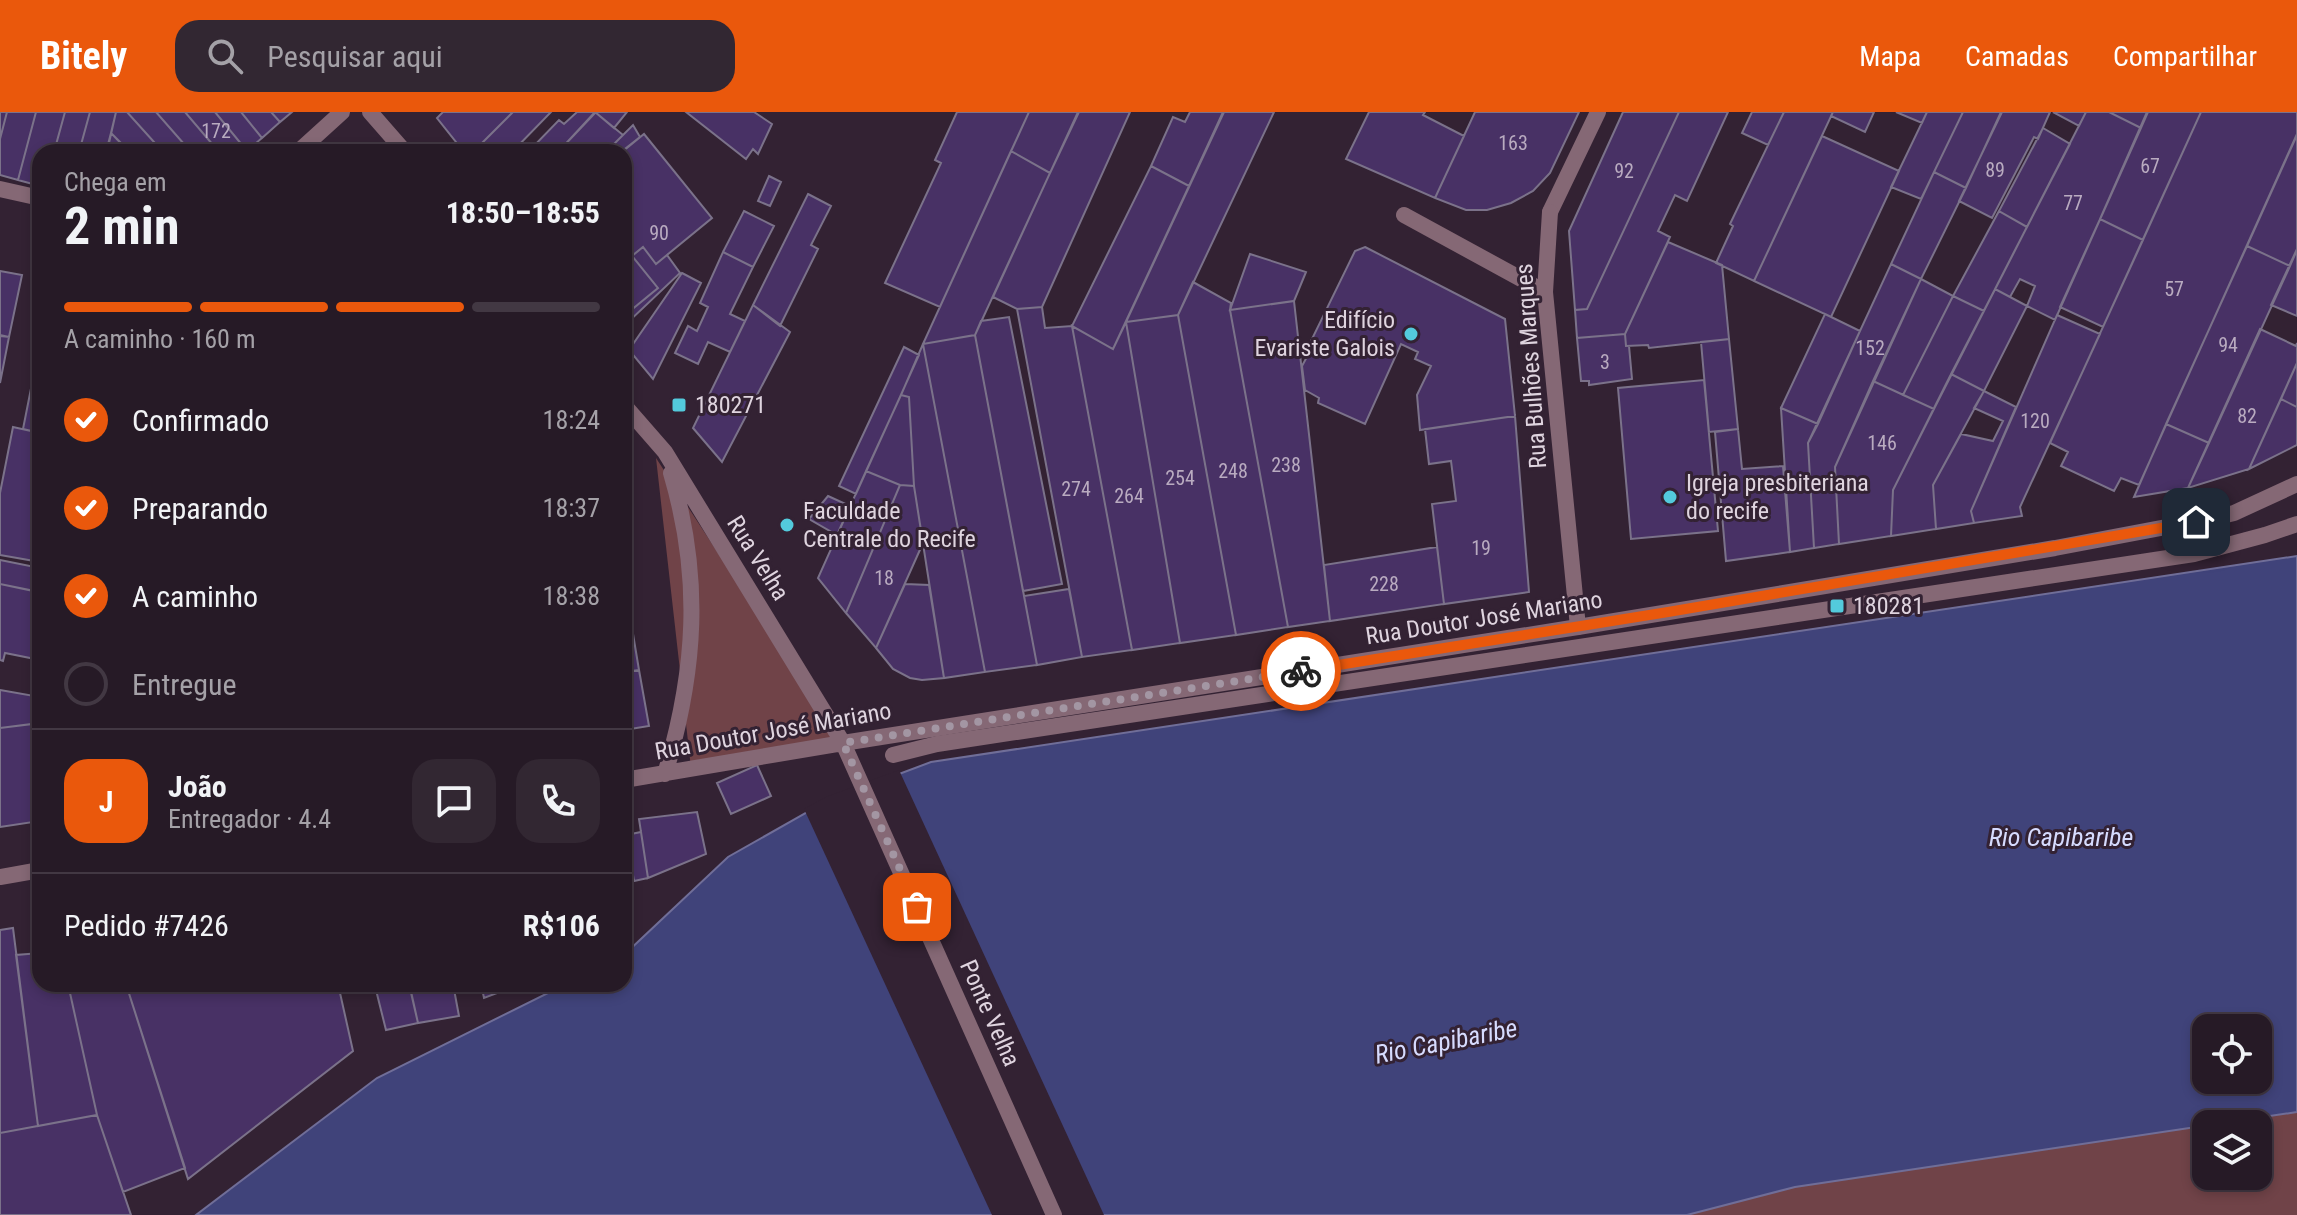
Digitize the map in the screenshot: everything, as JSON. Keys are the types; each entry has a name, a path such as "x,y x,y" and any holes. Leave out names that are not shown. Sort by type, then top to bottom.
{"street":[{"path":"307,144 342,112"},
{"path":"370,112 398,144"},
{"name":"Rua Bulhões Marques","path":"1578,627 1545,292 1550,212 1598,112"},
{"path":"0,189 32,196"},
{"path":"1404,215 1545,292"},
{"name":"Rua Velha","path":"632,414 665,452 843,743"},
{"path":"665,452 689,553 693,605 691,657 683,709 665,774"},
{"name":"Rua Doutor José Mariano","path":"632,779 1578,627 2179,526 2234,513 2297,484"},
{"path":"893,755 937,744 2194,554 2297,524"},
{"name":"Ponte Velha","path":"843,743 1054,1215"},
{"path":"0,877 32,871"}],"shaded area":[{"path":"656,458 842,743 691,768"},
{"path":"2297,1112 2297,1215 1687,1215 1795,1187 2192,1127 2192,1190 2272,1190 2272,1116"}],"water":[{"name":"Rio Capibaribe","path":"2297,556 2297,1112 2272,1116 2272,1110 2192,1110 2192,1128 1795,1187 1687,1215 196,1215 377,1078 550,992 632,992 632,947 728,857 827,801 931,762"}],"pier":[{"path":"899,770 1104,1215 992,1215 804,809 826,797"}],"building":[{"path":"0,112 7,112 0,139"},
{"path":"7,112 36,112 18,180 0,175 0,139"},
{"path":"36,112 65,112 56,144 32,144 32,184 18,180"},
{"path":"65,112 90,112 81,144 56,144"},
{"path":"90,112 116,112 109,144 81,144"},
{"path":"116,112 127,112 156,144 121,144 111,133"},
{"path":"127,112 156,112 184,144 156,144"},
{"path":"156,112 185,112 212,144 184,144"},
{"path":"185,112 215,112 241,144 212,144"},
{"path":"215,112 241,112 262,138 255,144 241,144"},
{"path":"241,112 271,112 280,122 262,138"},
{"path":"271,112 292,112 280,122"},
{"path":"443,112 513,112 481,144 458,144 437,118"},
{"path":"513,112 551,112 520,144 481,144"},
{"path":"577,112 596,112 566,144 536,144 559,120 564,124"},
{"path":"595,112 623,135 614,144 565,144"},
{"path":"595,112 627,112 614,128"},
{"path":"686,112 754,112 772,124 758,154 753,149 746,159"},
{"path":"957,112 1029,112 940,307 885,283 941,163 935,160"},
{"path":"1029,112 1079,112 1050,173 1011,151"},
{"path":"1078,112 1130,112 1042,307 1017,309 993,297"},
{"path":"1190,112 1223,112 1189,186 1151,166 1173,117 1185,122"},
{"path":"1224,112 1274,112 1178,315 1126,322"},
{"path":"1369,112 1425,112 1423,115 1464,136 1435,198 1346,159"},
{"path":"1475,112 1579,112 1550,173 1533,191 1511,203 1487,210 1466,210 1435,198"},
{"path":"1623,112 1679,112 1587,309 1575,310 1569,231"},
{"path":"1679,112 1728,112 1687,201 1675,195 1658,231 1670,237 1625,334 1577,338 1575,310 1587,309"},
{"path":"1752,112 1784,112 1768,145 1742,133"},
{"path":"1784,112 1833,112 1754,281 1716,263 1733,226 1730,224"},
{"path":"1833,112 1874,112 1865,132 1831,116"},
{"path":"1896,112 1927,112 1922,123"},
{"path":"1927,112 1963,112 1921,199 1891,187"},
{"path":"1963,112 2001,112 1966,188 1934,172"},
{"path":"2002,112 2050,112 2038,139 2034,137 1992,218 1959,201"},
{"path":"2053,112 2086,112 2079,126"},
{"path":"2086,112 2109,112 2141,128 2055,320 2027,306 2035,286 2020,279 2010,297 1995,289"},
{"path":"2109,112 2148,112 2141,128"},
{"path":"2147,112 2201,112 2143,240 2100,219"},
{"path":"2201,112 2297,112 2297,134 2139,485 2121,478 2114,491 2061,466 2068,452 2050,443"},
{"path":"633,125 640,137 631,144 614,144"},
{"path":"2043,128 2070,144 2027,227 1999,211"},
{"path":"111,133 122,144 108,144"},
{"path":"644,134 712,218 656,264 643,247 632,256 632,144"},
{"path":"2297,135 2297,250 2290,266 2247,246"},
{"path":"1822,136 1899,171 1831,317 1754,281"},
{"path":"1011,151 1050,173 975,335 923,344"},
{"path":"1151,166 1189,186 1113,349 1072,326"},
{"path":"1934,172 1966,188 1921,279 1891,264"},
{"path":"769,176 781,182 770,206 758,201"},
{"path":"808,194 831,206 811,245 818,249 780,326 753,305"},
{"path":"744,211 774,226 753,267 723,252"},
{"path":"1999,211 2027,227 1984,311 1953,296"},
{"path":"2100,219 2143,240 2103,327 2060,307"},
{"path":"1668,242 1722,265 1729,339 1649,348 1648,345 1626,346 1625,334"},
{"path":"2247,246 2290,266 2209,443 2166,424"},
{"path":"643,247 656,264 667,255 680,273 632,318 632,309 658,288 632,256"},
{"name":"Edifício Evariste Galois","path":"1365,247 1505,319 1515,416 1420,430 1417,395 1431,366 1415,359 1418,352 1401,344 1365,424 1318,403 1319,398 1305,390 1302,366 1314,344 1310,343 1355,251"},
{"path":"2297,249 2297,316 2271,305"},
{"path":"723,252 753,267 730,314 745,321 730,352 708,342 698,364 675,353 688,326 697,331 708,307 700,303"},
{"path":"1250,254 1306,272 1294,301 1230,310"},
{"path":"632,256 658,288 632,309"},
{"path":"1891,264 1921,279 1835,467 1839,544 1814,548 1808,443"},
{"path":"0,271 22,275 9,337 0,336"},
{"path":"682,273 701,283 653,379 632,354 632,346"},
{"path":"1921,279 1953,296 1903,395 1873,381"},
{"path":"1193,282 1231,303 1288,627 1236,635 1178,315"},
{"path":"1995,289 2027,306 1984,391 1951,374"},
{"path":"1953,296 1984,311 1934,409 1903,395"},
{"path":"1294,301 1330,621 1288,627 1230,310"},
{"path":"753,305 790,332 722,462 693,428"},
{"path":"1042,307 1045,328 1072,326 1132,650 1082,657 1017,309"},
{"path":"1825,314 1860,331 1818,424 1781,408"},
{"path":"1178,315 1236,635 1180,643 1126,322"},
{"path":"2057,315 2100,334 2020,507 2022,516 1974,523 1971,511"},
{"path":"1009,317 1062,584 1023,591 975,335 981,321"},
{"path":"1126,322 1180,643 1132,650 1072,326 1113,349"},
{"path":"2260,329 2296,346 2297,343 2297,363 2249,469 2188,488"},
{"path":"1625,334 1632,379 1589,385 1589,381 1581,381 1577,338"},
{"path":"0,335 9,337 0,383"},
{"path":"975,335 1037,665 985,672 923,344"},
{"path":"1729,339 1738,429 1709,432 1701,342"},
{"path":"923,344 985,672 944,678 914,486 909,397 901,395"},
{"path":"904,347 919,355 856,494 839,486"},
{"path":"2297,363 2297,407 2281,399"},
{"path":"1951,374 1984,391 1933,485 1936,529 1891,536 1893,490"},
{"path":"1704,380 1718,531 1631,539 1618,388"},
{"path":"1873,381 1934,409 1893,490 1891,536 1839,544 1835,467"},
{"path":"32,383 32,431 23,429"},
{"path":"1984,391 2016,407 1971,511 1974,523 1936,529 1933,485 1961,434 1993,441 2003,421 1974,408"},
{"path":"901,395 909,397 914,486 900,485 866,471"},
{"path":"2281,399 2297,407 2297,445 2249,469"},
{"path":"1781,408 1818,424 1808,443 1814,548 1790,552"},
{"path":"1515,416 1529,592 1444,604 1432,504 1456,501 1451,461 1429,464 1425,429"},
{"path":"2166,424 2209,443 2188,488 2134,497"},
{"path":"13,427 32,431 32,561 0,555 0,493"},
{"path":"1738,429 1742,469 1783,466 1790,552 1726,561 1715,432"},
{"path":"866,471 900,485 846,613 818,578"},
{"path":"900,485 914,486 923,543 876,648 846,613"},
{"path":"828,496 850,506 837,535 809,519"},
{"path":"1437,547 1444,604 1330,621 1324,565"},
{"path":"0,560 32,566 32,591 0,584"},
{"path":"0,584 32,590 32,658 5,653 3,661 0,660"},
{"path":"905,584 929,585 944,678 910,678 893,669 876,648"},
{"path":"1069,589 1082,657 1037,665 1024,596"},
{"path":"632,628 639,670 632,671"},
{"path":"639,670 649,726 632,729 632,671"},
{"path":"0,690 32,696 32,724 0,728"},
{"path":"32,724 32,822 0,827 0,728"},
{"path":"757,765 771,796 731,814 717,783"},
{"path":"697,812 706,854 648,878 639,819"},
{"path":"641,832 648,878 634,881 632,870 632,834"},
{"path":"13,928 38,1126 0,1133 0,930"},
{"path":"32,954 32,992 70,992 97,1115 38,1126 16,955"},
{"path":"70,992 129,992 185,1168 123,1192 97,1115"},
{"path":"129,992 340,992 353,1051 188,1179"},
{"path":"376,992 411,992 418,1023 386,1030"},
{"path":"411,992 454,992 459,1016 418,1023"},
{"path":"483,992 500,992 484,998"},
{"path":"97,1115 131,1215 0,1215 0,1133"}],"way so far":[{"path":"917,907 843,743 1301,671"}],"place":[{"name":"Edifício Evariste Galois","path":"1411,334"},
{"name":"180271","path":"679,405"},
{"name":"Igreja presbiteriana do recife","path":"1670,497"},
{"name":"Faculdade Centrale do Recife","path":"787,525"},
{"name":"180281","path":"1837,606"}],"route":[{"path":"1301,671 2055,548 2196,522"}]}
